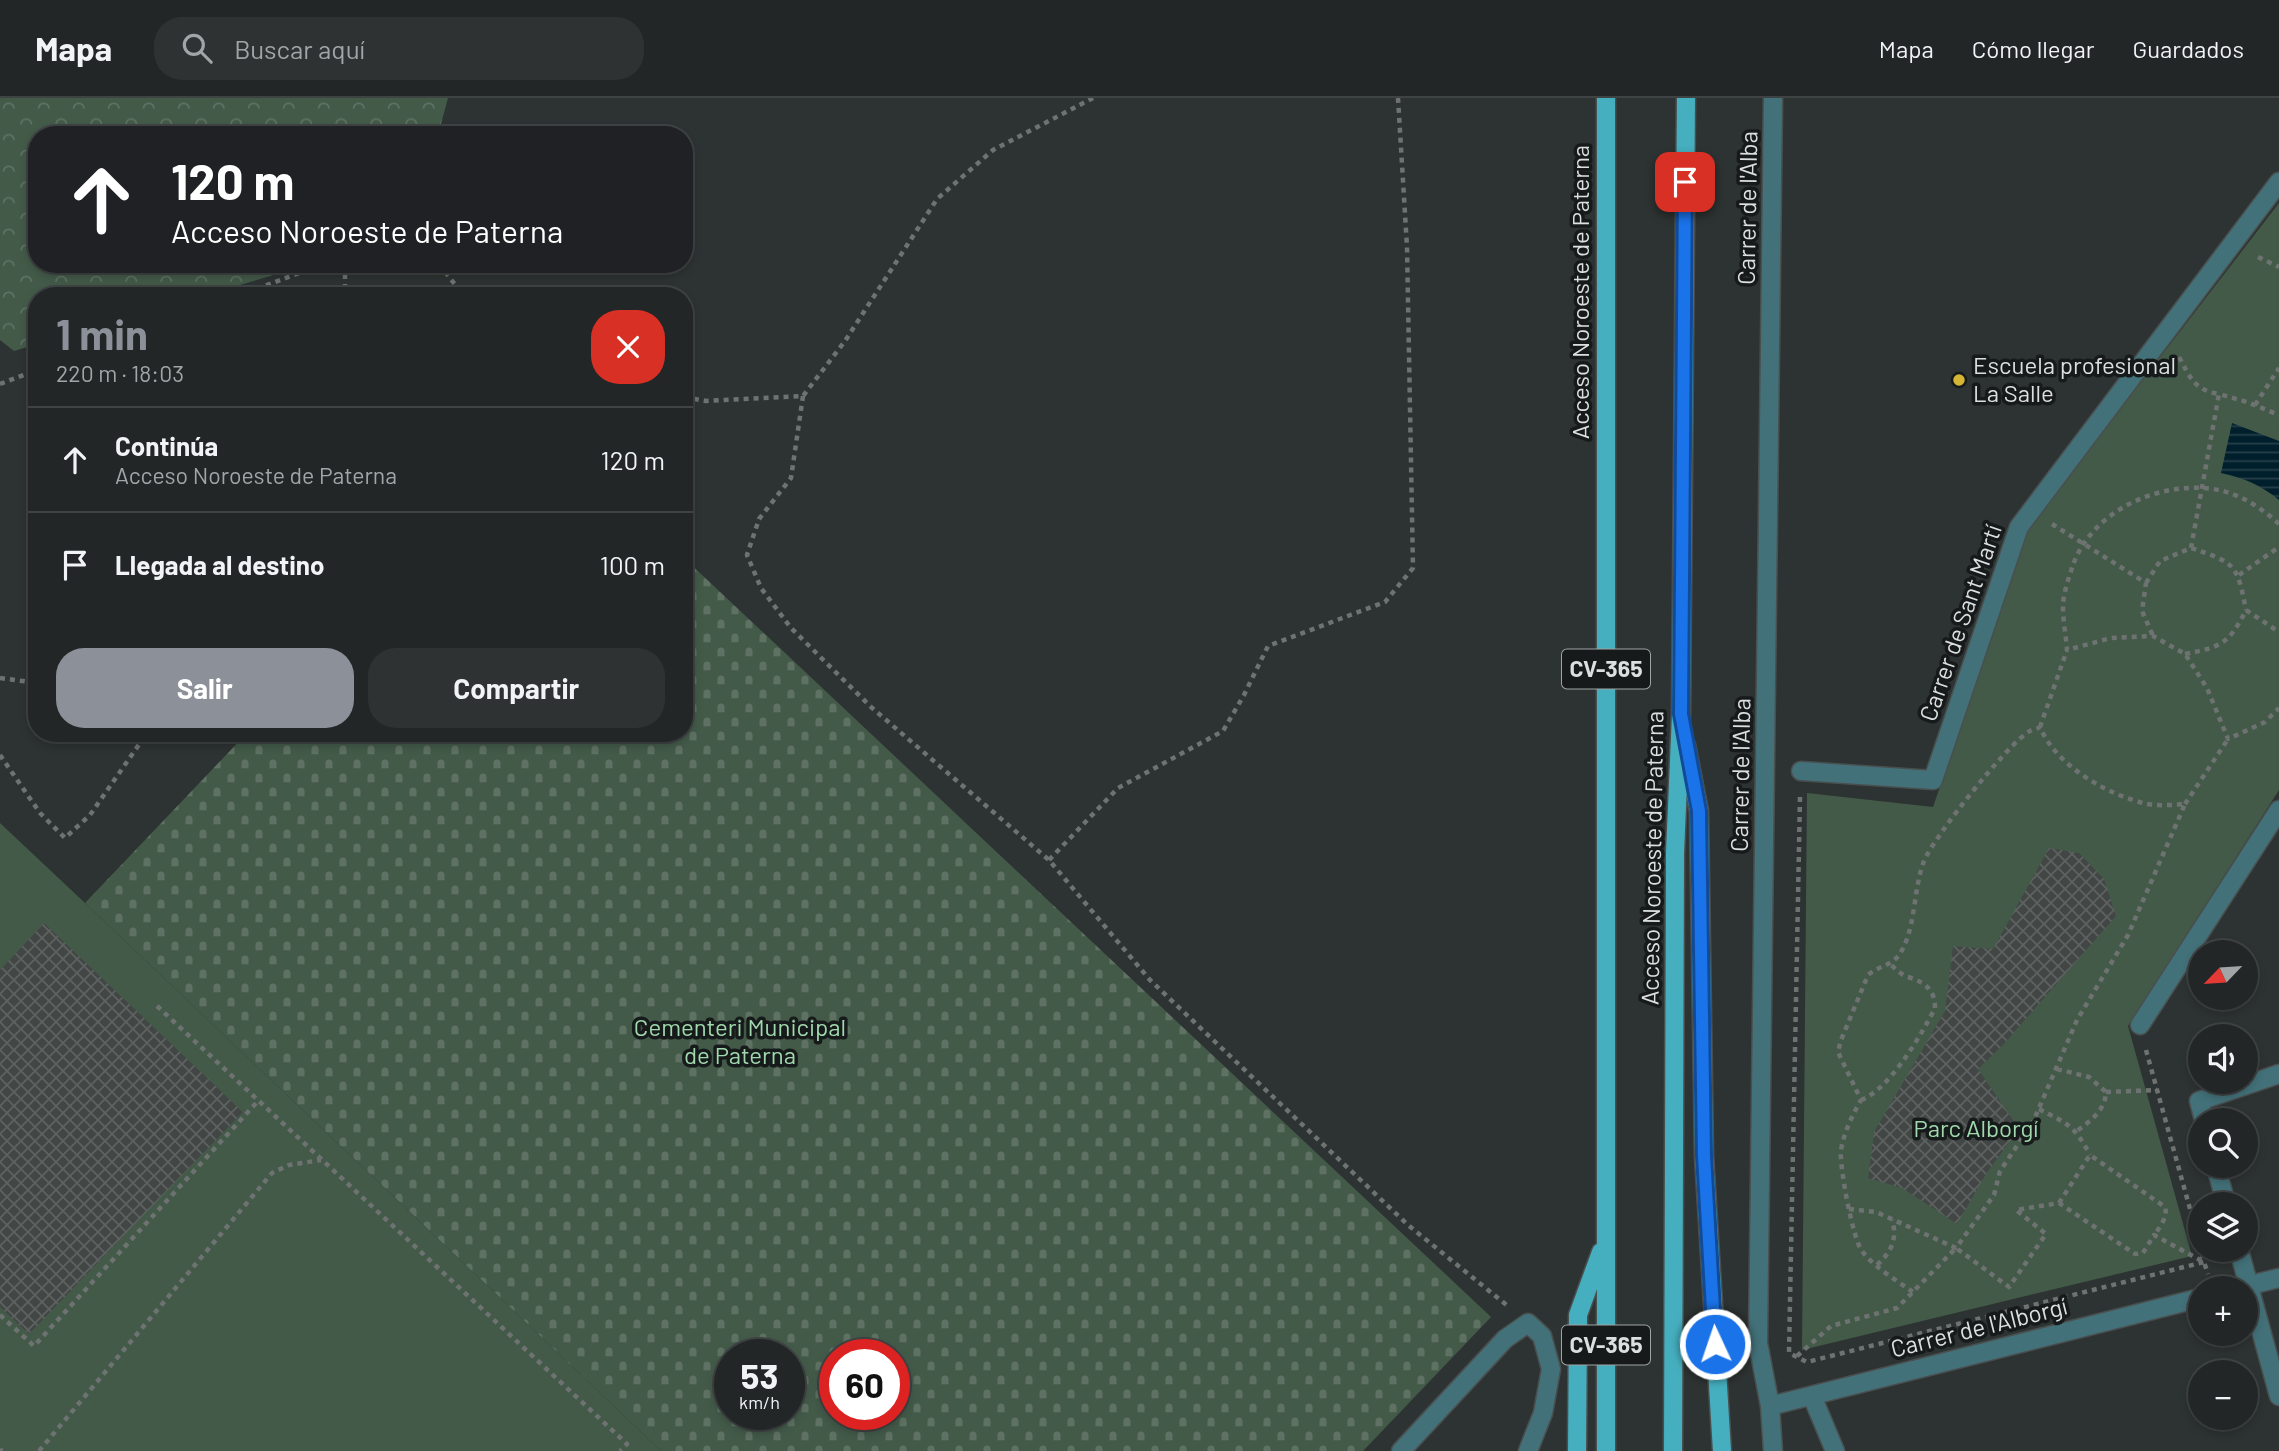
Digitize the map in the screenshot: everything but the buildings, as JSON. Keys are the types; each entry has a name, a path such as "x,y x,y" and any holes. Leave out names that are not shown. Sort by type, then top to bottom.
{"main road":[{"name":"Acceso Noroeste de Paterna","path":"1606,98 1606,1451"},
{"name":"Acceso Noroeste de Paterna","path":"1673,1451 1675,853 1681,714 1686,98"},
{"path":"1681,714 1699,811 1704,1156 1722,1451"},
{"path":"1577,1451 1578,1315 1606,1239"}],"street":[{"name":"Carrer de l'Alba","path":"1773,98 1758,1343 1770,1406 1773,1451"},
{"name":"Carrer de Sant Martí","path":"1801,771 1933,780 2019,527 2279,182"},
{"path":"2140,1025 2279,810"},
{"path":"2201,1108 2199,1101 2279,1074"},
{"path":"2258,1283 2279,1278"},
{"name":"Carrer de l'Alborgí","path":"1770,1406 2188,1301"},
{"path":"1401,1451 1505,1339 1528,1323 1542,1336 1551,1369 1543,1413 1528,1451"},
{"path":"2258,1332 2279,1396"},
{"path":"1812,1396 1835,1451"}],"path":[{"path":"1093,98 993,150 937,199 845,341 803,396 791,478 759,519 747,555 761,588 791,628 871,707 1049,860 1150,980 1409,1224 1528,1323"},
{"path":"1049,860 1118,788 1223,731 1268,646 1385,602 1413,568 1407,247 1398,98"},
{"path":"262,287 299,273"},
{"path":"446,273 457,287"},
{"path":"2165,332 2192,381 2204,392 2255,405 2279,415"},
{"path":"2255,405 2279,368"},
{"path":"0,384 28,373"},
{"path":"2191,548 2219,394"},
{"path":"693,399 706,401 803,396"},
{"path":"2185,804 2149,804 2123,796 2076,770 2044,738 2040,727 2067,650 2063,606 2074,563 2098,527 2134,500 2176,488 2220,490 2261,507 2279,524"},
{"path":"2031,511 2146,583"},
{"path":"2239,575 2279,547"},
{"path":"2153,636 2142,611 2146,583 2161,561 2191,548 2222,558 2239,575 2246,610 2234,634 2214,648 2185,654"},
{"path":"2246,610 2279,632"},
{"path":"2067,650 2110,638 2153,636 2185,654 2207,688 2228,739"},
{"path":"0,678 28,682"},
{"path":"1797,1356 1831,1326 1897,1308 1956,1248 1994,1195 2000,1171 2033,1122 2077,1020 2128,935 2185,804 2228,739 2265,722 2279,708"},
{"path":"1861,1100 1838,1052 1868,975 1875,969 1890,964 1906,943 1924,861 1929,852 2008,751 2030,731 2040,727"},
{"path":"0,755 40,813 65,838 90,815 141,742"},
{"path":"1801,771 1789,1353 1807,1362 2204,1262"},
{"path":"1890,964 1907,977 1925,983 1932,993 1936,1007 1891,1076 1874,1094 1861,1100 1847,1127 1841,1154 1853,1233 1860,1249 1913,1292"},
{"path":"157,1006 627,1444 620,1451"},
{"path":"2140,1025 2188,1202"},
{"path":"2057,1069 2089,1077 2106,1093 2158,1090"},
{"path":"2077,1131 2093,1118 2105,1103 2106,1093"},
{"path":"0,1315 34,1346 258,1101"},
{"path":"1849,1209 1876,1212 1956,1248 2009,1287 2046,1234 2016,1210 2059,1203 2135,1254 2143,1252 2165,1218 2165,1206 2090,1155 2077,1131 2069,1124 2039,1109"},
{"path":"2059,1203 2090,1155"},
{"path":"39,1451 272,1173 289,1165 321,1160"},
{"path":"1877,1265 1892,1247 1895,1237 1892,1219"},
{"path":"2154,1236 2188,1254"}],"green space":[{"path":"0,98 448,98 440,126 28,126 28,273 280,273 233,287 28,287 28,347 14,351 0,340"},
{"name":"Parc Alborgí","path":"2279,203 2279,790 2128,1026 2188,1242 2188,1257 1802,1350 1807,793 1933,807 2029,527"},
{"name":"Cementeri Municipal de Paterna","path":"693,566 1491,1317 1363,1451 661,1451 85,903 238,742 693,742"},
{"path":"0,823 85,903 661,1451 0,1451"}],"water":[{"path":"2232,423 2279,441 2279,500 2252,483 2221,473"}],"place":[{"name":"Escuela profesional La Salle","path":"1959,380"}],"route":[{"path":"1685,182 1681,714 1699,811 1704,1156 1715,1344"}]}
